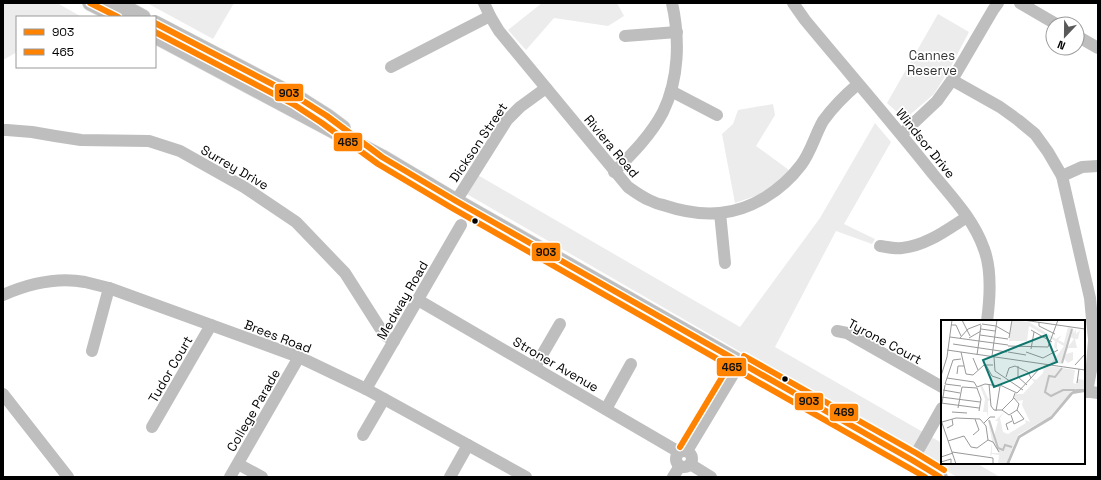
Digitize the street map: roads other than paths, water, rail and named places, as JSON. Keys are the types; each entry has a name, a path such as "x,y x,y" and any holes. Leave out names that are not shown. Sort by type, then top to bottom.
{"main road":[{"path":"90,3 116,16"},
{"path":"116,3 141,16"},
{"path":"156,24 296,97 327,116 382,157"},
{"path":"156,37 382,157 940,477"}],"street":[{"name":"Riviera Road","path":"484,3 499,31 614,172 628,187 649,200 673,209 696,213 720,213 740,209 759,201 776,190 793,175 803,163 822,123 834,106 858,84"},
{"path":"614,172 650,133 662,112 671,91 676,68 677,50 676,20 672,3"},
{"name":"Windsor Drive","path":"793,3 805,20 858,84 902,134 978,233 985,250 990,283 990,304 987,320"},
{"path":"1020,3 1045,18"},
{"path":"902,134 937,101 952,80 995,5"},
{"path":"391,67 490,16"},
{"path":"625,36 677,32"},
{"path":"1085,41 1098,48"},
{"path":"952,80 1000,107 1024,124 1035,134 1048,152 1062,176 1094,297 1094,340 1090,392"},
{"name":"Dickson Street","path":"456,200 507,120 520,107 546,88"},
{"path":"671,91 717,115"},
{"name":"Surrey Drive","path":"3,130 32,132 81,140 149,141 180,151 244,187 296,222 344,273 380,328 386,336 394,341"},
{"path":"1062,176 1082,167 1098,166"},
{"path":"720,213 725,263"},
{"path":"880,246 902,248 918,244 940,234 967,217"},
{"name":"Medway Road","path":"366,389 461,225"},
{"name":"Brees Road","path":"3,295 23,287 43,282 84,282 109,288 299,358 366,389 526,477"},
{"path":"92,351 109,288"},
{"name":"Stroner Avenue","path":"418,300 683,452"},
{"path":"535,367 560,324"},
{"name":"Tudor Court","path":"152,427 211,325"},
{"name":"Tyrone Court","path":"837,332 847,333 941,386"},
{"name":"College Parade","path":"230,477 299,358"},
{"path":"711,477 677,462 676,456 683,452 740,363"},
{"path":"606,409 631,364"},
{"path":"3,394 68,477"},
{"path":"363,435 384,399"},
{"path":"912,460 941,410"},
{"path":"450,477 468,445"},
{"path":"238,464 262,477"},
{"path":"673,477 685,465"}],"park label":[{"name":"Cannes Reserve","path":"932,62"}]}
